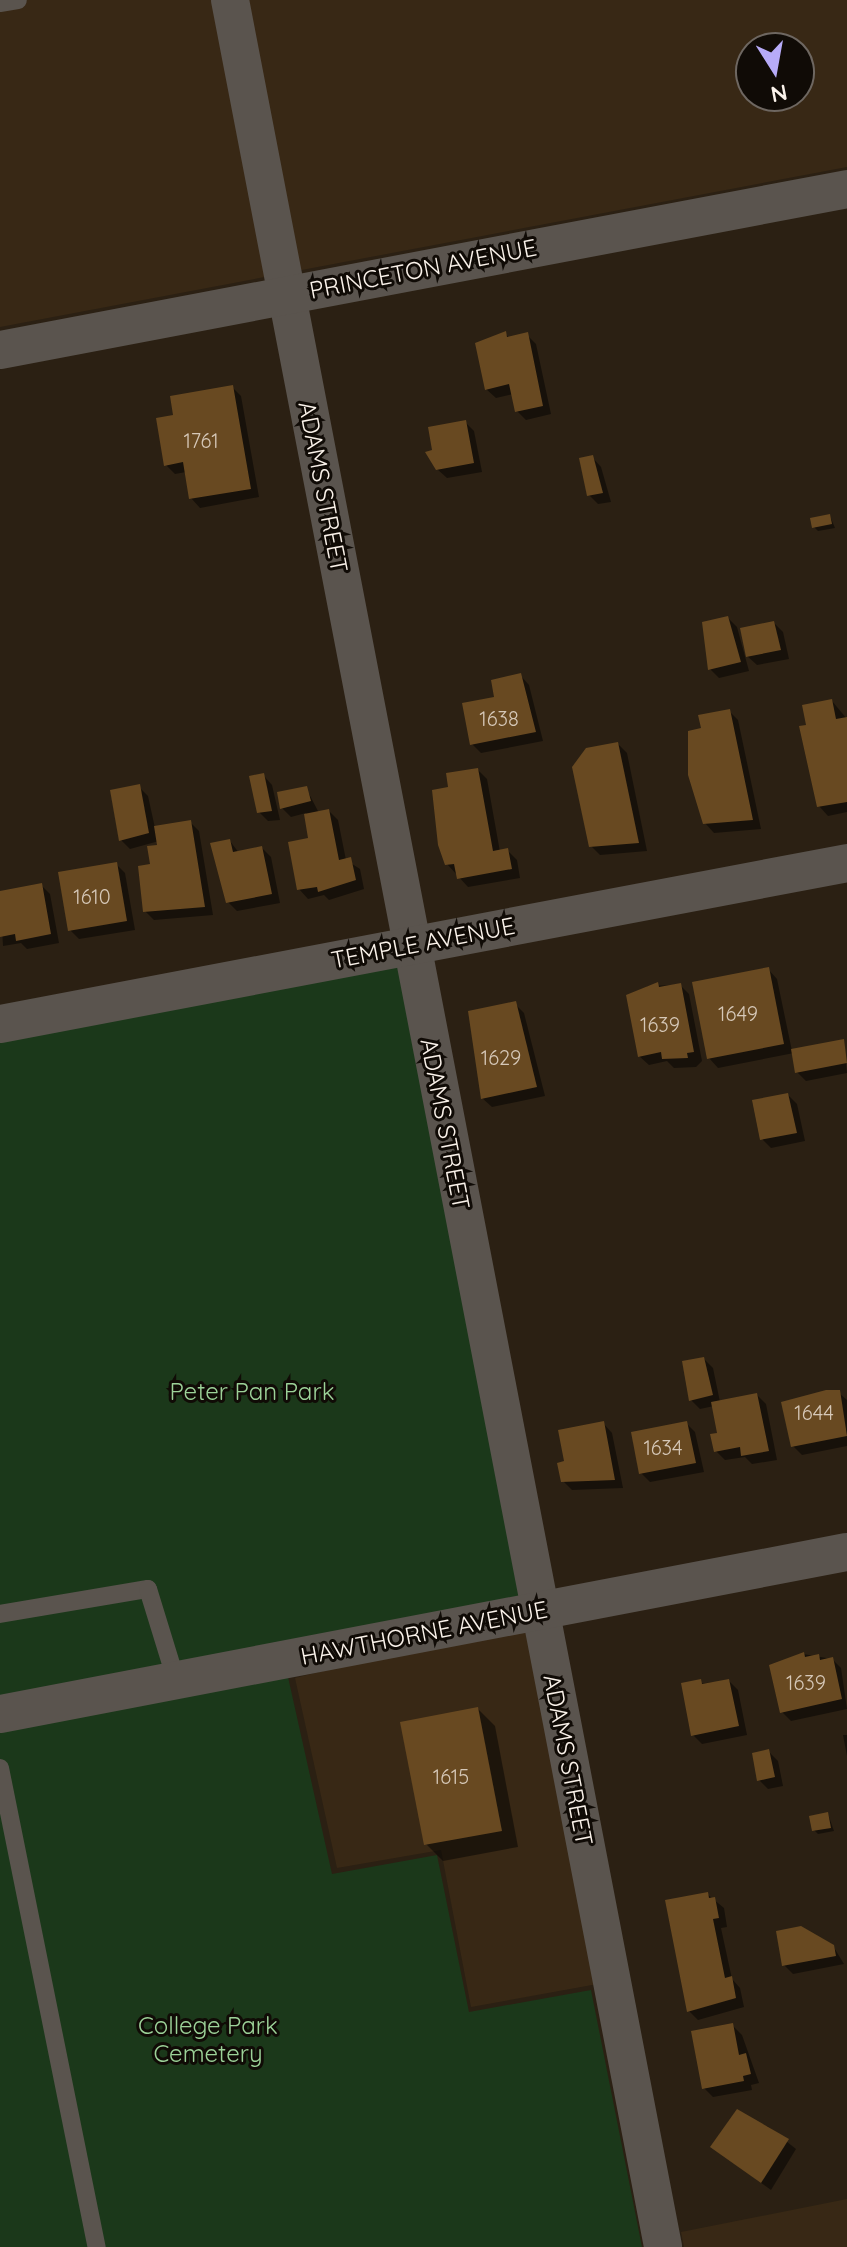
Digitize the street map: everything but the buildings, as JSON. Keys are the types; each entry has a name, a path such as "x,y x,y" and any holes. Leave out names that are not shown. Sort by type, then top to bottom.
{"street":[{"name":"ADAMS STREET","path":"230,0 663,2247"},
{"name":"PRINCETON AVENUE","path":"0,350 847,189"},
{"name":"TEMPLE AVENUE","path":"0,1024 847,863"},
{"name":"HAWTHORNE AVENUE","path":"0,1714 847,1552"}],"lane":[{"path":"0,3 18,0"},
{"path":"0,1614 148,1589 176,1680"},
{"path":"0,1768 97,2247"}],"shaded area":[{"path":"0,0 847,0 847,167 0,327"},
{"path":"552,1614 625,1979 471,2007 441,1850 337,1868 295,1678"},
{"path":"847,2199 847,2247 684,2247 681,2232"}],"green space":[{"name":"Peter Pan Park","path":"418,933 552,1614 0,1706 0,1027"},
{"name":"College Park Cemetery","path":"288,1677 332,1874 437,1855 469,2012 591,1990 642,2247 0,2247 0,1732"}]}
